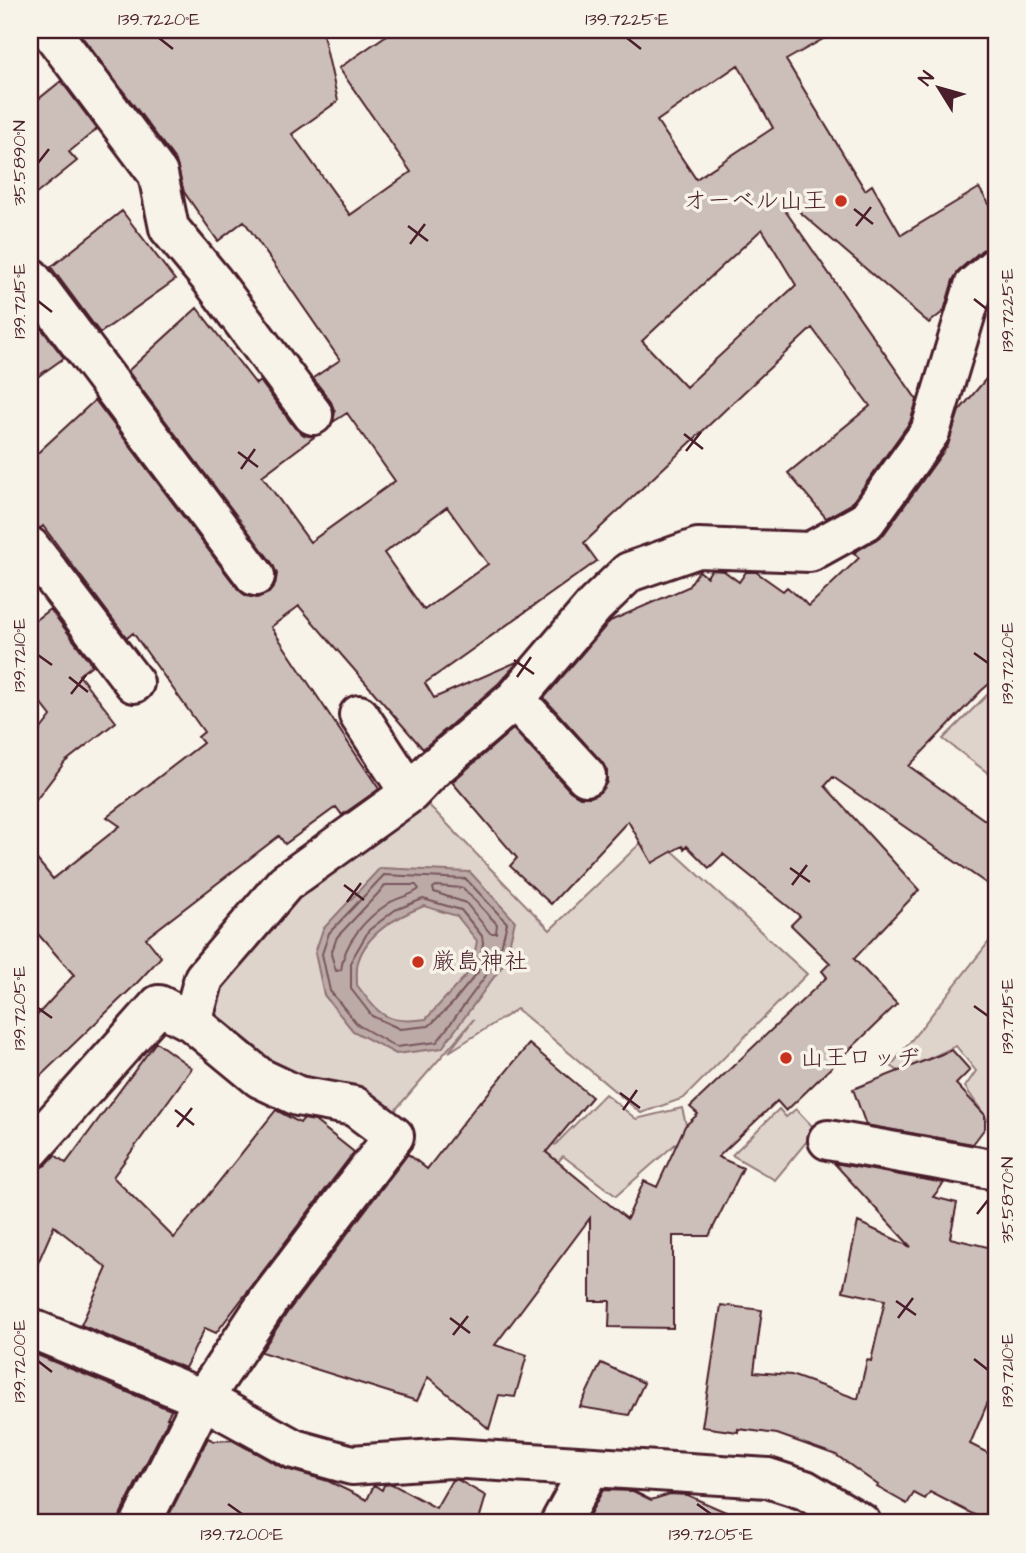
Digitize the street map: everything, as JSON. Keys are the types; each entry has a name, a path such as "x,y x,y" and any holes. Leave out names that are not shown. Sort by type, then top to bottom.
{"street":[{"path":"50,30 158,174 169,228 212,279 313,415"},
{"path":"192,1022 204,978 285,883 410,793 432,770 515,699 595,605 629,572 698,548 810,552 866,521 930,432 974,286 996,267"},
{"path":"30,277 255,576"},
{"path":"30,547 134,683"},
{"path":"515,699 586,776"},
{"path":"359,715 410,793"},
{"path":"30,1150 159,1004 192,1022 260,1077 298,1096 354,1106 394,1136 269,1300 203,1399 141,1523"},
{"path":"828,1140 996,1170"},
{"path":"30,1328 203,1399 294,1449 352,1465 450,1458 768,1478 805,1490 861,1523"},
{"path":"560,1523 590,1468"}],"shaded area":[{"path":"996,686 996,779 943,739"},
{"path":"422,798 550,930 652,832 807,974 684,1098 641,1113 517,1009 449,1052 474,1019 391,1115 275,1075 192,1022 296,896"},
{"path":"996,933 996,1127 992,1126 965,1087 976,1071 956,1046 900,1072 891,1066"},
{"path":"605,1094 636,1119 682,1108 688,1133 616,1196 563,1156 515,1212 533,1127 555,1145"},
{"path":"779,1109 786,1117 796,1109 816,1130 775,1180 732,1155"}],"water":[{"path":"380,868 470,872 515,921 505,962 442,1048 396,1054 353,1031 324,995 315,953 323,929","holes":["424,906 457,916 477,941 471,970 426,1019 393,1019 378,1011 357,985 358,962 368,942 384,927"]}],"building":[{"path":"77,30 322,30 338,101 292,134 350,215 411,172 339,68 394,30 839,30 786,60 865,190 872,185 901,235 979,188 996,215 996,246 982,250 959,270 953,280 944,311 929,323 787,201 782,206 917,400 910,422 851,504 826,518 788,473 870,406 812,328 584,543 597,561 425,683 434,698 519,661 499,683 423,749 299,606 271,627 379,789 342,815 336,807 285,844 279,836 146,938 161,957 30,1086 30,1023 74,975 30,925 30,851 53,879 120,826 107,817 203,743 198,737 204,732 133,633 127,638 43,526 30,526 30,460 95,400 238,589 246,596 257,598 269,593 275,585 277,574 272,563 128,371 197,308 256,384 260,381 295,428 304,435 314,437 262,476 310,542 395,481 347,413 333,422 335,412 331,402 313,378 340,360 244,221 218,241 184,192 176,161","holes":["738,65 773,128 696,179 657,121","762,229 796,285 686,387 642,341","447,507 488,564 424,610 384,553"]},
{"path":"61,81 97,129 69,152 77,161 30,199 30,106"},
{"path":"122,211 175,280 100,333 51,267"},
{"path":"33,318 64,358 30,382 30,320"},
{"path":"996,367 996,678 909,766 996,828 996,890 833,777 825,786 919,890 854,959 897,1004 786,1111 777,1101 718,1157 743,1168 709,1236 673,1236 673,1328 609,1327 610,1301 590,1301 590,1218 495,1345 527,1355 515,1397 499,1395 489,1429 428,1377 417,1401 261,1352 287,1313 408,1154 427,1169 529,1044 592,1097 546,1152 627,1219 644,1181 657,1187 685,1126 698,1114 690,1107 827,977 822,971 830,963 791,925 800,916 723,854 709,868 687,846 684,849 682,846 652,863 628,821 551,904 510,866 517,858 452,782 513,729 570,791 580,797 591,797 600,792 607,782 607,771 602,762 544,698 610,621 688,587 699,571 707,577 711,570 724,571 739,582 746,572 756,572 783,591 787,587 809,606 859,558 854,553 884,534 948,445 959,411"},
{"path":"50,609 92,665 79,675 116,722 65,762 30,808 30,743 51,716 30,689 30,624"},
{"path":"156,1042 192,1068 113,1177 174,1238 276,1110 300,1123 303,1119 315,1121 354,1152 216,1333 205,1328 185,1368 81,1325 107,1268 54,1226 30,1281 30,1172 46,1165 55,1155 66,1163"},
{"path":"952,1050 970,1070 956,1084 985,1115 985,1128 973,1144 866,1125 853,1089"},
{"path":"834,1163 944,1183 933,1197 957,1203 950,1238 996,1249 996,1383 970,1444 996,1457 996,1523 990,1523 930,1492 925,1499 914,1493 907,1504 877,1487 878,1485 836,1455 777,1434 702,1427 721,1305 762,1310 754,1372 791,1375 858,1399 867,1360 871,1361 885,1300 843,1291 858,1222 911,1247"},
{"path":"30,1352 171,1410 121,1513 119,1523 30,1523"},
{"path":"601,1363 644,1383 629,1415 580,1407"},
{"path":"208,1438 214,1441 232,1440 283,1468 328,1481 367,1500 374,1485 382,1490 384,1485 392,1484 436,1508 452,1480 458,1480 486,1496 478,1523 165,1523"},
{"path":"603,1490 633,1491 651,1500 670,1494 687,1495 751,1523 585,1523"}],"place":[{"name":"オーベル山王","path":"841,201"},
{"name":"厳島神社","path":"418,962"},
{"name":"山王ロッヂ","path":"786,1058"}]}
